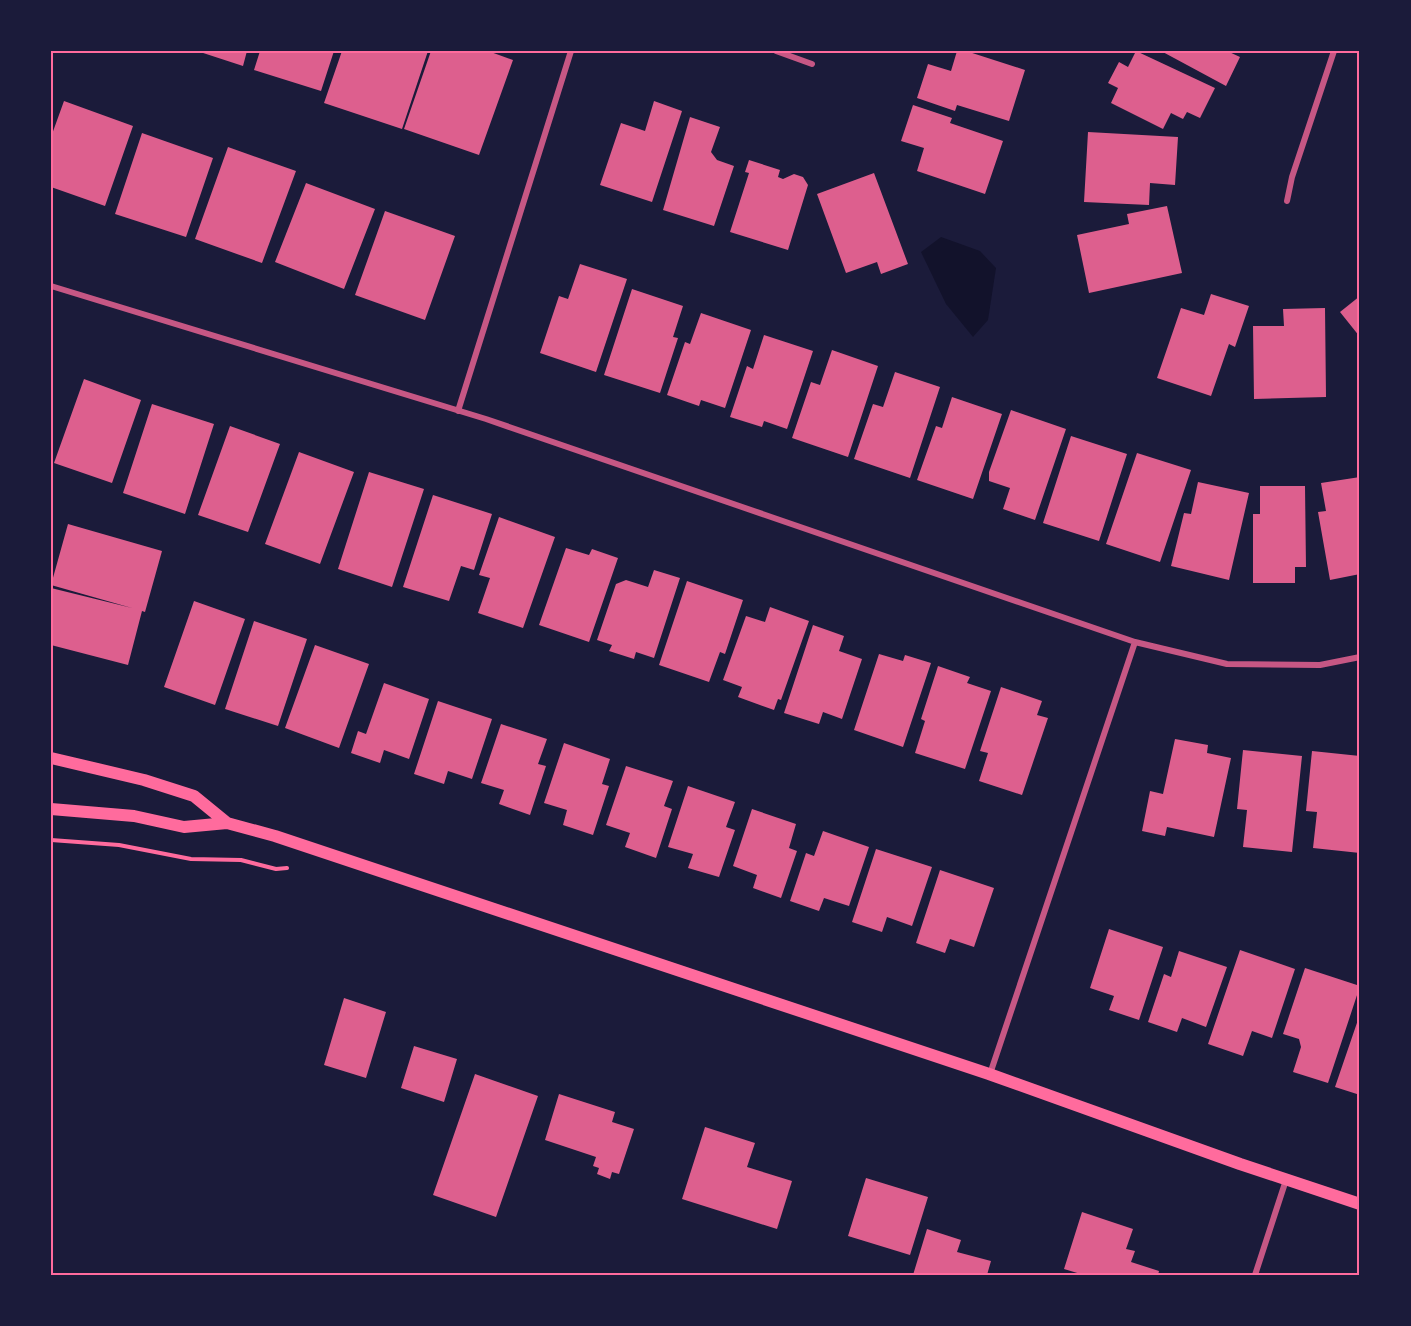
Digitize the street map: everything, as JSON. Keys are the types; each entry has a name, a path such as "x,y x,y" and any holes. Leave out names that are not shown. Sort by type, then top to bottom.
{"main road":[{"path":"51,758 144,780 194,796 227,823"},
{"path":"51,809 134,816 184,827 227,823 275,836 989,1074 1360,1204"}],"street":[{"path":"458,411 571,51"},
{"path":"776,51 812,64"},
{"path":"1287,201 1292,177 1334,51"},
{"path":"51,286 458,411 1135,642 1227,664 1320,664 1360,657"},
{"path":"989,1074 1135,642"},
{"path":"1255,1275 1287,1179"}],"path":[{"path":"51,840 119,845 191,859 232,860"}],"shaded area":[{"path":"941,237 980,251 996,268 988,320 973,337 946,304 921,252"}],"building":[{"path":"197,51 247,51 243,66"},
{"path":"260,51 334,51 321,91 254,70"},
{"path":"342,51 428,51 402,129 324,103"},
{"path":"431,51 488,51 513,60 479,155 404,129"},
{"path":"957,51 966,51 1025,70 1009,121 957,105 955,111 917,98 928,64 951,71"},
{"path":"1136,51 1215,88 1200,118 1187,112 1183,119 1171,113 1163,129 1111,103 1118,88 1108,83 1119,62 1128,67"},
{"path":"1161,51 1227,51 1240,57 1226,86"},
{"path":"64,101 133,126 105,206 51,187 51,137"},
{"path":"654,101 682,111 652,202 600,185 621,123 645,131"},
{"path":"913,105 952,118 950,123 1003,141 985,194 917,171 924,148 901,141"},
{"path":"690,117 720,127 711,152 717,160 734,166 714,226 663,210"},
{"path":"1088,132 1178,137 1175,185 1150,183 1149,205 1084,202"},
{"path":"142,133 213,158 186,237 115,214"},
{"path":"228,147 296,171 262,263 195,239"},
{"path":"749,160 780,170 778,177 783,179 794,174 803,177 808,185 788,250 730,232 749,173 745,172"},
{"path":"874,173 908,264 881,274 877,262 846,273 817,194"},
{"path":"306,183 375,209 344,289 275,262"},
{"path":"1167,206 1182,273 1089,293 1077,235 1129,224 1127,214"},
{"path":"385,211 455,236 425,320 355,295"},
{"path":"580,264 627,279 596,372 540,353 559,296 568,299"},
{"path":"632,289 683,306 673,337 678,338 660,393 604,375"},
{"path":"1211,294 1249,306 1235,347 1229,344 1211,396 1157,378 1181,308 1204,315"},
{"path":"1360,296 1360,337 1340,312"},
{"path":"1325,308 1326,397 1254,399 1253,326 1284,326 1283,309"},
{"path":"701,313 751,330 725,408 701,400 699,406 667,395 685,342 690,344"},
{"path":"764,335 813,351 787,429 764,421 762,427 730,417 747,366 753,369"},
{"path":"832,350 878,366 848,457 792,438 811,382 820,385"},
{"path":"895,372 940,387 910,478 854,459 873,404 883,407"},
{"path":"84,379 141,400 112,483 54,463"},
{"path":"952,397 1002,414 973,499 917,480 936,426 942,428"},
{"path":"152,404 214,424 185,514 123,493"},
{"path":"1011,410 1066,429 1035,520 1003,509 1010,488 989,481 989,472"},
{"path":"230,426 280,444 248,532 198,515"},
{"path":"1071,436 1127,454 1099,541 1043,523"},
{"path":"299,452 354,472 320,564 265,544"},
{"path":"1137,453 1191,470 1160,562 1106,544"},
{"path":"369,472 424,489 392,587 338,569"},
{"path":"1360,477 1360,574 1330,580 1318,512 1326,511 1321,483"},
{"path":"1198,482 1249,493 1229,580 1171,566 1184,513 1191,514"},
{"path":"1260,486 1305,486 1306,567 1295,567 1295,583 1253,583 1253,514 1260,514"},
{"path":"433,495 492,514 474,570 461,566 449,601 403,587"},
{"path":"499,517 555,537 523,628 478,613 490,578 479,575"},
{"path":"68,524 162,551 145,612 142,611 128,665 51,645 51,588 132,608 51,585"},
{"path":"566,548 589,555 592,549 618,558 589,642 539,625"},
{"path":"654,570 680,578 654,658 636,652 634,659 609,651 612,645 597,640 616,584 626,580 648,587"},
{"path":"687,581 743,600 725,654 720,652 709,682 659,665"},
{"path":"194,601 245,619 215,705 164,687"},
{"path":"770,607 809,621 781,700 778,699 774,710 738,697 742,687 723,680 746,616 765,622"},
{"path":"254,621 307,639 278,726 225,709"},
{"path":"813,625 844,636 839,651 862,659 842,719 823,712 819,724 784,713"},
{"path":"315,645 369,664 339,748 285,728"},
{"path":"879,654 903,661 905,655 931,663 903,747 854,730"},
{"path":"938,666 970,677 967,683 991,691 965,769 915,753 925,721 921,719"},
{"path":"384,683 429,699 409,759 384,750 380,763 351,753 358,731 366,734"},
{"path":"1001,687 1042,701 1037,715 1048,718 1022,795 979,781 988,753 980,751"},
{"path":"438,701 492,719 472,779 448,771 444,784 414,774"},
{"path":"501,724 547,739 538,764 546,766 530,815 499,804 504,790 481,783"},
{"path":"1175,739 1208,745 1207,753 1231,758 1214,837 1167,827 1165,836 1142,831 1150,791 1163,794"},
{"path":"564,743 610,759 602,784 609,786 593,835 563,825 567,810 544,803"},
{"path":"1243,750 1302,756 1292,852 1243,847 1247,810 1237,809"},
{"path":"1312,751 1360,756 1360,853 1313,848 1317,812 1306,811"},
{"path":"626,766 673,781 664,806 672,809 656,858 625,847 630,833 606,825"},
{"path":"688,786 735,802 726,827 735,830 719,877 688,868 693,854 668,847"},
{"path":"752,809 796,824 789,848 797,851 781,898 753,888 757,875 733,866"},
{"path":"823,831 869,847 849,906 824,898 819,911 790,901 806,853 814,856"},
{"path":"876,849 932,867 912,926 887,917 882,932 852,922"},
{"path":"940,870 994,888 974,947 950,939 945,953 916,943"},
{"path":"1109,929 1163,947 1139,1020 1109,1010 1114,996 1090,988"},
{"path":"1240,950 1295,969 1272,1038 1252,1031 1243,1056 1208,1044"},
{"path":"1179,951 1227,967 1206,1027 1182,1018 1177,1032 1148,1022 1164,974 1171,977"},
{"path":"1305,968 1360,986 1328,1083 1293,1072 1301,1047 1299,1039 1283,1034"},
{"path":"344,998 386,1012 366,1078 324,1065"},
{"path":"1360,1014 1360,1095 1335,1087"},
{"path":"414,1046 457,1059 444,1102 401,1088"},
{"path":"475,1074 538,1096 496,1217 433,1195"},
{"path":"559,1094 615,1112 612,1122 634,1129 619,1174 612,1172 610,1179 597,1174 599,1168 593,1166 596,1157 545,1140"},
{"path":"705,1127 755,1143 747,1167 792,1181 777,1229 682,1199"},
{"path":"866,1178 928,1197 910,1255 848,1236"},
{"path":"1082,1212 1133,1229 1126,1249 1135,1251 1131,1262 1159,1271 1158,1275 1084,1275 1064,1269"},
{"path":"927,1229 961,1240 957,1252 991,1261 987,1275 913,1275"}]}
